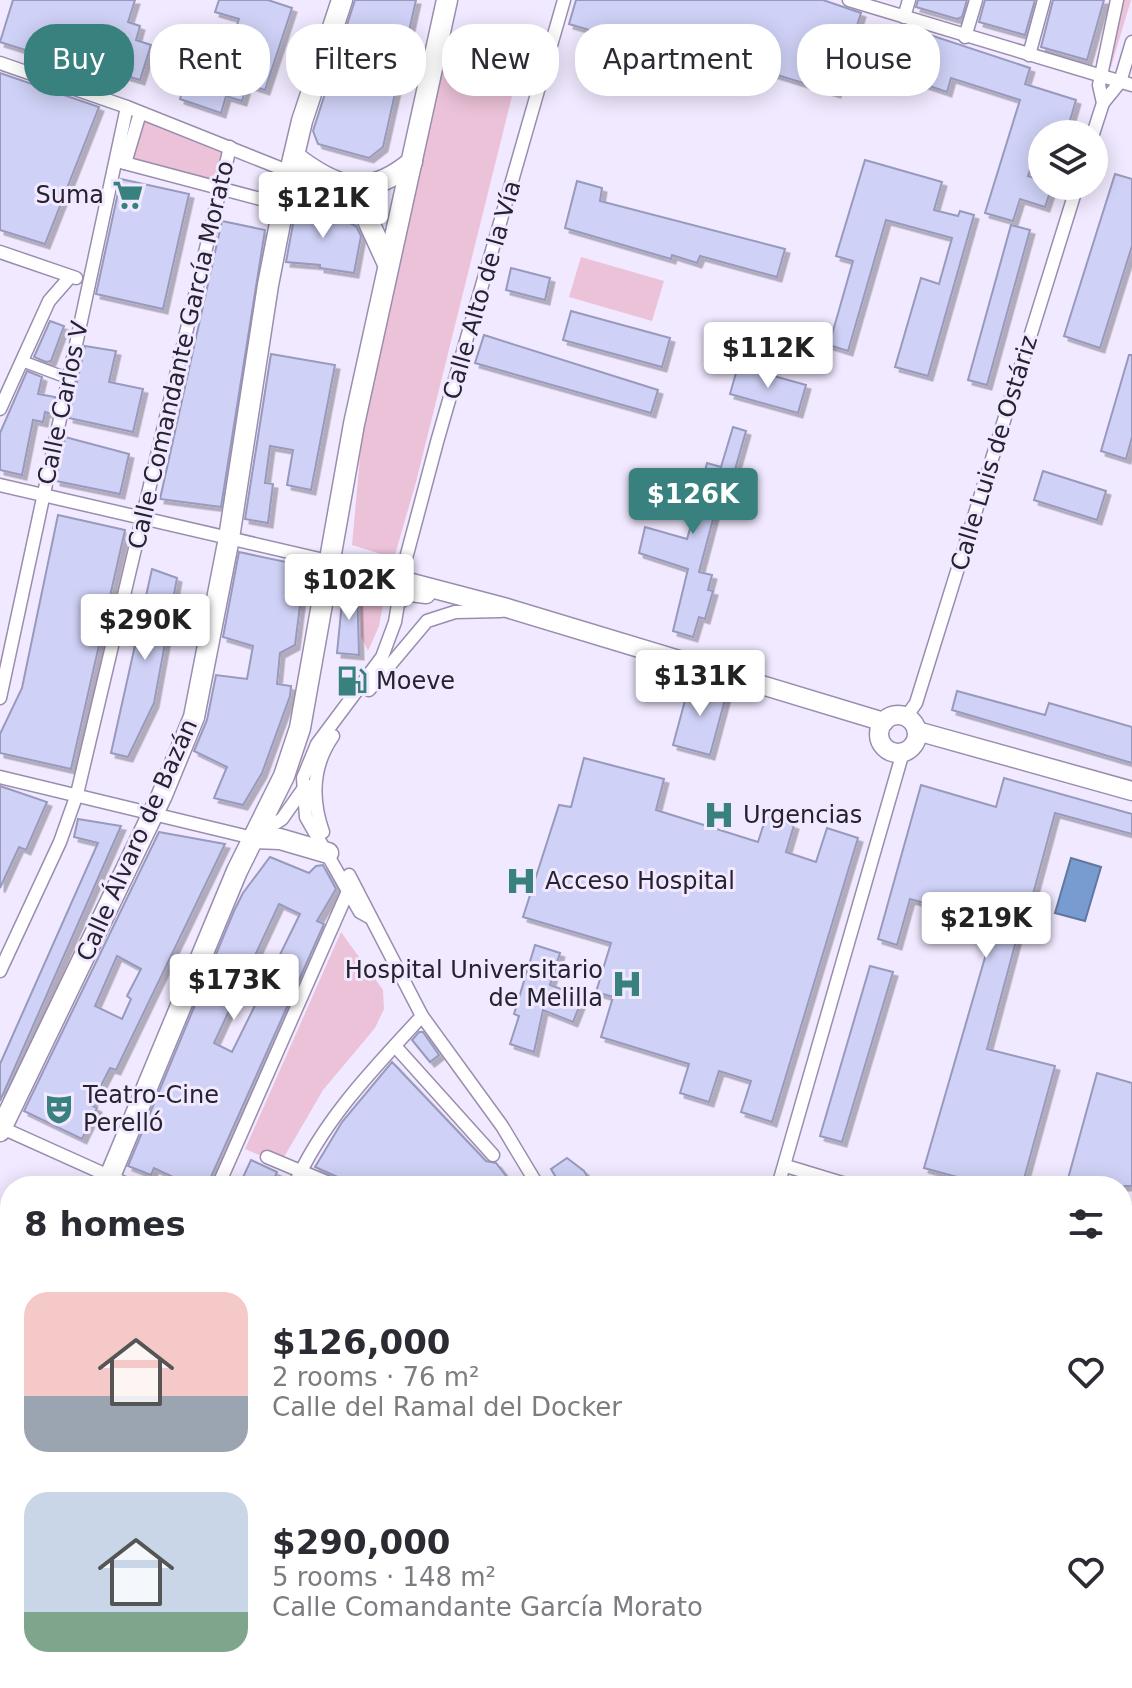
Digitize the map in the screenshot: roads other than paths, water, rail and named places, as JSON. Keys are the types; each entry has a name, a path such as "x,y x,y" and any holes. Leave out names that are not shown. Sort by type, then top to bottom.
{"main road":[{"name":"Calle Álvaro de Bazán","path":"1,1129 154,812 185,742 202,689 283,205 302,121 342,0"},
{"path":"111,1176 253,838 284,776 300,728 328,561 388,264 447,0"},
{"path":"292,164 325,178 364,188 386,182 412,162"},
{"path":"292,164 312,189 366,216 388,264"},
{"path":"328,561 401,590 507,608 884,722"},
{"path":"912,724 913,747 903,752 891,752 882,744 880,733 884,722 897,715 912,724 1132,791"},
{"path":"253,838 280,839 328,853"}],"street":[{"name":"Calle Alto de la Vía","path":"312,753 382,657 395,622 434,452 564,0"},
{"path":"849,0 881,5 904,17 965,37 1126,84"},
{"path":"904,17 909,0"},
{"path":"965,37 976,0"},
{"path":"1029,55 1044,0"},
{"path":"1098,120 1103,103 1101,76 1117,0"},
{"path":"1103,103 1126,84 1132,42"},
{"path":"0,63 230,147 292,164"},
{"name":"Calle Carlos V","path":"121,162 127,107"},
{"name":"Calle Carlos V","path":"0,698 70,379 87,281 121,162 140,113"},
{"name":"Calle Comandante García Morato","path":"0,971 60,842 77,794 230,147"},
{"path":"121,162 283,205"},
{"name":"Calle Luis de Ostáriz","path":"912,724 1073,200"},
{"path":"0,252 87,281"},
{"path":"0,409 49,301 70,277"},
{"path":"22,361 70,379"},
{"path":"0,485 328,561"},
{"path":"0,777 253,838 276,824 311,782 331,738 427,621 455,612 494,612 507,608"},
{"path":"300,728 312,753 306,817 360,912 371,918"},
{"path":"782,1176 903,752"},
{"path":"311,782 322,831 422,1016 502,1126 532,1176"},
{"path":"222,1176 349,889"},
{"path":"298,1176 348,1099 422,1016"},
{"path":"395,1046 493,1155"},
{"path":"1,1129 96,1176"},
{"path":"267,1157 310,1176"},
{"path":"786,1166 819,1176"}],"water":[{"path":"1071,858 1101,867 1085,921 1055,913"}],"place":[{"name":"Suma","path":"128,195"},
{"name":"Moeve","path":"352,681"},
{"name":"Urgencias","path":"719,815"},
{"name":"Acceso Hospital","path":"521,881"},
{"name":"Hospital Universitario de Melilla","path":"627,984"},
{"name":"Teatro-Cine Perelló","path":"59,1109"}]}
